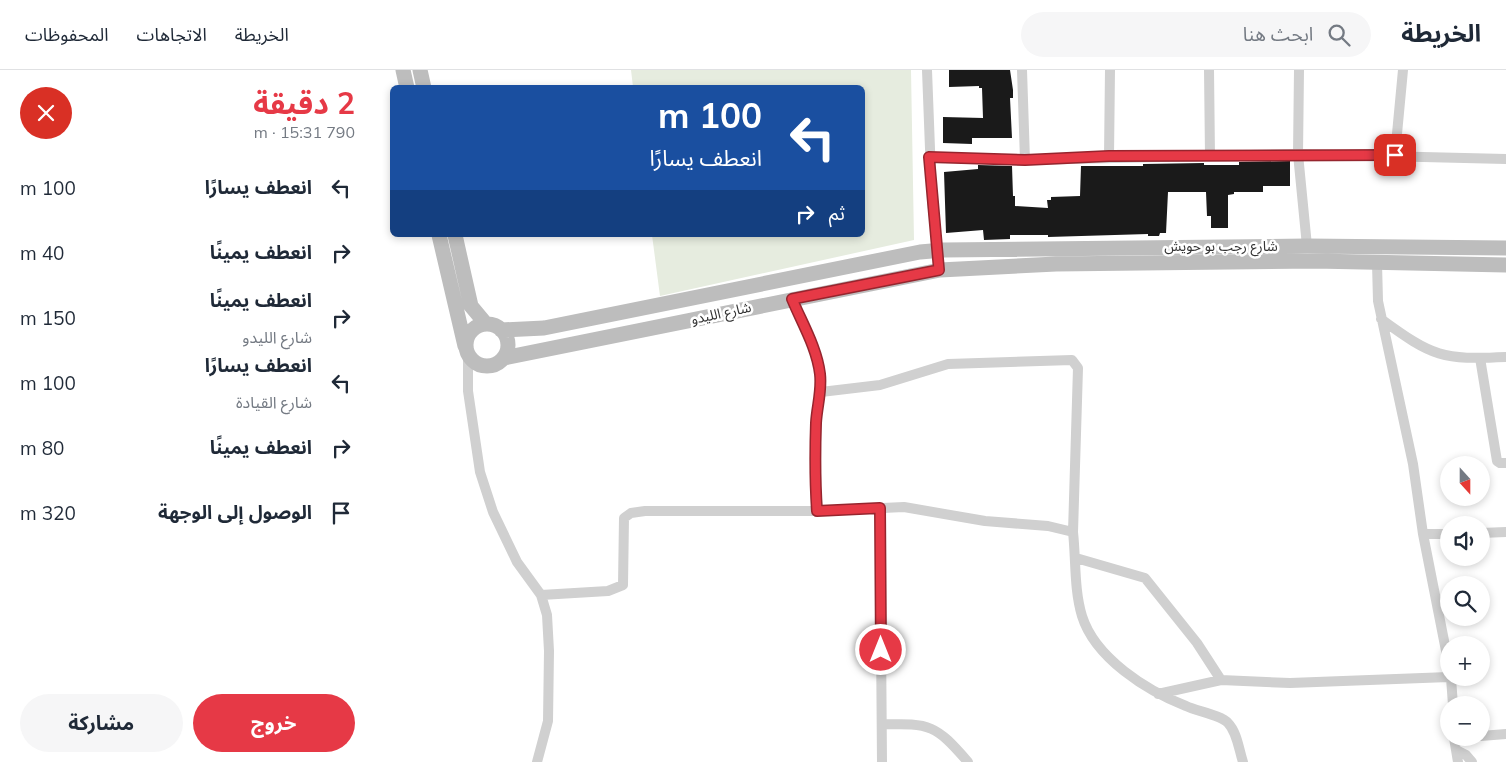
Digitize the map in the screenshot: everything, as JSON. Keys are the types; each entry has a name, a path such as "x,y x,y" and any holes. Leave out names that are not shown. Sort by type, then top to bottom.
{"main road":[{"path":"403,70 406,85"},
{"path":"420,70 423,85"},
{"path":"439,237 467,352 475,363 485,366 495,364 503,358 508,343 501,330 486,324 480,324 470,331 465,342 467,352"},
{"path":"455,237 471,306 486,324"},
{"name":"شارع رجب بو حويش","path":"937,251 1038,247 1307,246 1506,248"},
{"name":"شارع الليدو","path":"501,330 544,328 911,254 937,251"},
{"name":"شارع رجب بو حويش","path":"939,270 1056,264 1377,263 1506,265"},
{"name":"شارع الليدو","path":"503,358 939,270"}],"street":[{"path":"927,70 929,157 939,270"},
{"path":"1022,70 1025,160"},
{"path":"1109,156 1110,70"},
{"path":"1209,70 1210,156"},
{"path":"1299,70 1298,154 1307,246"},
{"path":"1395,155 1403,70"},
{"path":"929,157 1025,160 1109,156 1298,154 1395,155 1506,160"},
{"path":"1377,263 1377,301 1413,464 1423,534 1443,636"},
{"path":"792,299 815,354 820,373 821,392 817,421 817,511"},
{"path":"1381,320 1436,354 1464,359 1506,357"},
{"path":"467,352 468,391 479,472 493,512 517,562 541,596 547,615 548,721 537,762"},
{"path":"1480,358 1497,461 1506,463"},
{"path":"821,392 889,383 948,364 1072,360 1078,368 1073,532 1078,596 1082,616 1089,631 1114,662 1145,687 1226,721 1232,730 1243,762"},
{"path":"541,596 608,591 623,585 624,518 631,513 645,511 817,511 904,507 985,521 1048,526 1073,532"},
{"path":"880,508 882,762"},
{"path":"1490,533 1506,532"},
{"path":"1423,534 1440,534"},
{"path":"1076,558 1145,578 1197,643 1221,680"},
{"path":"1158,694 1221,680 1290,683 1440,677"},
{"path":"882,724 917,724 935,729 968,762"},
{"path":"1490,735 1506,734"},
{"path":"1456,746 1458,762"},
{"path":"1456,750 1466,755 1472,762"}],"shaded area":[{"path":"631,70 911,70 914,240 660,296 652,237 865,237 865,85 633,85"}],"building":[{"path":"949,70 1010,70 1013,90 1013,98 1010,98 1012,138 972,138 972,144 943,143 943,117 983,118 982,88 979,88 979,86 949,87"},
{"path":"1290,161 1290,186 1263,186 1263,192 1234,192 1234,194 1228,195 1228,228 1211,228 1211,216 1207,216 1206,192 1168,192 1166,233 1160,233 1159,236 1148,236 1148,234 1048,237 1048,235 1010,235 1010,239 984,240 983,230 946,233 944,172 978,169 978,165 1012,166 1015,206 1048,208 1047,200 1051,200 1051,197 1080,196 1081,166 1143,166 1143,164 1204,163 1204,165 1239,165 1239,162"}],"route":[{"path":"881,650 880,508 817,511 815,459 821,392 820,373 815,354 792,299 939,270 929,157 1025,160 1109,156 1395,155"}]}
